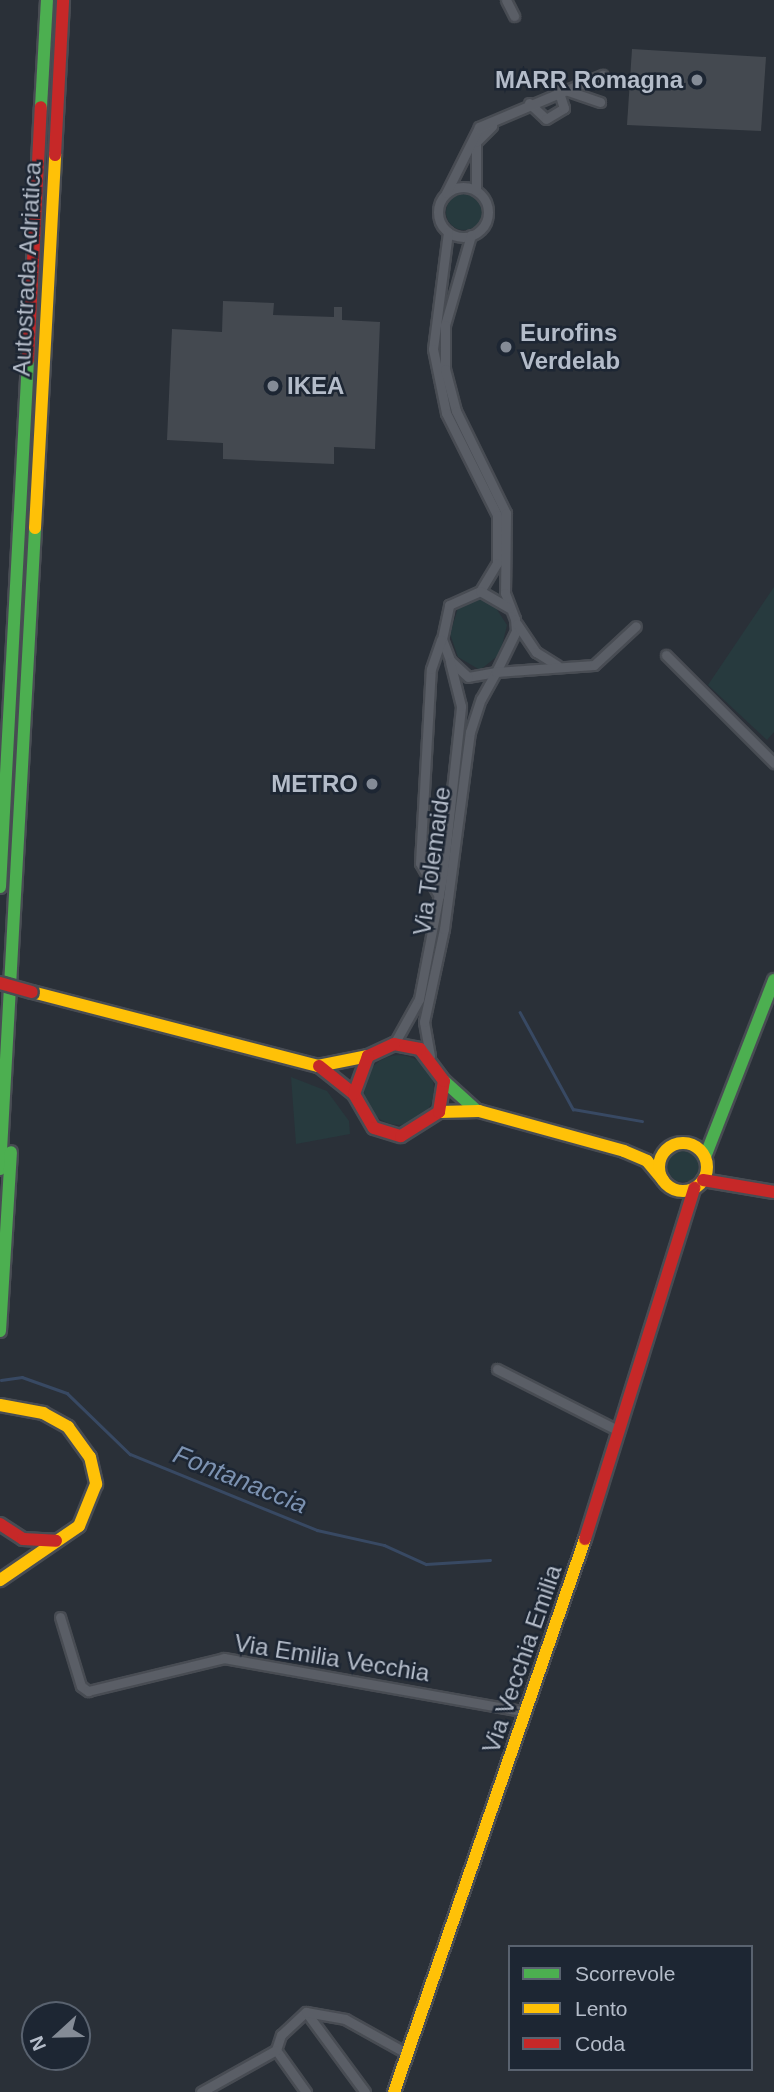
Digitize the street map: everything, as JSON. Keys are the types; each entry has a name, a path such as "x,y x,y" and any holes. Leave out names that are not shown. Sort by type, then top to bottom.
{"main road":[{"name":"Autostrada Adriatica","path":"0,887 47,0"},
{"name":"Autostrada Adriatica","path":"0,1169 63,0"},
{"path":"699,1184 774,980"},
{"path":"0,983 318,1066 354,1094 364,1119 387,1134 416,1132 439,1112 444,1081"},
{"path":"0,1331 12,1141 11,1002"},
{"path":"318,1066 368,1056 394,1044 431,1057"},
{"path":"354,1094 368,1056"},
{"name":"Via Tolemaide","path":"431,1057 458,1100 479,1111 624,1151 647,1161 666,1183"},
{"name":"Via Tolemaide","path":"439,1112 479,1111"},
{"path":"723,1120 690,1144 706,1159 746,1185"},
{"name":"Via Tolemaide","path":"624,1151 690,1144"},
{"path":"671,1147 659,1163 679,1236"},
{"path":"666,1183 746,1185 774,1192"},
{"name":"Via Vecchia Emilia","path":"394,2092 526,1712 679,1236 699,1184"},
{"path":"0,1580 56,1541 87,1514 95,1494 93,1464 61,1422 3,1405"},
{"path":"0,1524 23,1539 56,1541"}],"street":[{"path":"506,0 514,16"},
{"path":"439,897 420,863 431,669 442,639 449,605 480,591 497,563 497,515 446,413 433,349 449,232 438,213 473,133 530,105 602,75"},
{"path":"559,92 584,92 600,102"},
{"path":"530,105 546,120 564,108 559,92"},
{"path":"530,105 495,124 476,142 477,190 488,211 484,226 471,235 448,312 445,369 456,411 506,513 510,608 514,619 536,652 566,669"},
{"path":"446,193 461,187 477,190"},
{"path":"449,232 471,235"},
{"path":"480,591 510,608"},
{"name":"Via Tolemaide","path":"431,1057 424,1022 444,929 470,732 496,672 513,642 514,619"},
{"path":"450,660 474,680 496,672 532,665 566,669 607,659 636,626"},
{"name":"Via Tolemaide","path":"394,1044 419,999 439,897 461,706 442,639"},
{"path":"666,655 774,763"},
{"path":"497,1369 617,1430"},
{"name":"Via Emilia Vecchia","path":"60,1617 81,1686 88,1691 224,1658 526,1712"},
{"path":"306,2012 345,2019 406,2053"},
{"path":"201,2092 276,2050 281,2035 306,2012"},
{"path":"306,2012 365,2092"},
{"path":"276,2050 306,2092"}],"green space":[{"path":"464,194 477,199 482,212 477,225 464,230 451,225 446,212 451,199"},
{"path":"774,587 774,732 767,740 708,685"},
{"path":"474,599 492,602 507,625 500,654 480,670 458,657 450,634 458,608"},
{"path":"406,1055 419,1061 428,1070 432,1076 432,1104 424,1115 413,1123 392,1125 374,1115 366,1104 364,1083 374,1065 385,1057"},
{"path":"291,1077 327,1091 349,1121 350,1134 296,1144"},
{"path":"683,1150 694,1155 699,1166 694,1177 683,1182 672,1177 667,1166 672,1155"}],"building":[{"name":"MARR Romagna","path":"632,49 766,57 761,131 627,125"},
{"name":"IKEA","path":"223,301 274,303 273,315 334,317 334,307 342,307 342,320 380,322 375,449 334,447 334,464 223,459 223,443 167,440 172,329 222,332"}],"waterway":[{"path":"520,1012 573,1109 642,1121"},
{"name":"Fontanaccia","path":"1,1380 22,1377 67,1393 130,1454 317,1530 384,1545 426,1564 490,1560"}],"traffic: fast":[{"path":"41,107 47,0"},
{"path":"0,887 28,360"},
{"path":"0,1169 35,528"},
{"path":"705,1157 774,980"},
{"path":"444,1081 475,1109"},
{"path":"0,1331 11,1152"}],"traffic: slow":[{"path":"35,528 55,155"},
{"path":"32,992 318,1066 368,1056"},
{"path":"439,1112 479,1111 624,1151 647,1161 663,1180"},
{"path":"683,1143 700,1150 707,1167 700,1184 683,1191 666,1184 659,1167 666,1150 683,1143"},
{"path":"0,1405 43,1413 68,1427 90,1457 96,1484 79,1526 0,1580"},
{"path":"394,2092 585,1539"}],"traffic: jam":[{"path":"55,155 63,0"},
{"path":"28,360 41,107"},
{"path":"0,983 32,992"},
{"path":"319,1066 354,1094 374,1128 401,1136 439,1112 444,1081 420,1049 394,1044 368,1056 354,1094"},
{"path":"703,1180 774,1192"},
{"path":"585,1539 694,1188"},
{"path":"0,1524 23,1539 56,1541"}],"place":[{"name":"MARR Romagna","path":"697,80"},
{"name":"Eurofins Verdelab","path":"506,347"},
{"name":"IKEA","path":"273,386"},
{"name":"METRO","path":"372,784"}]}
